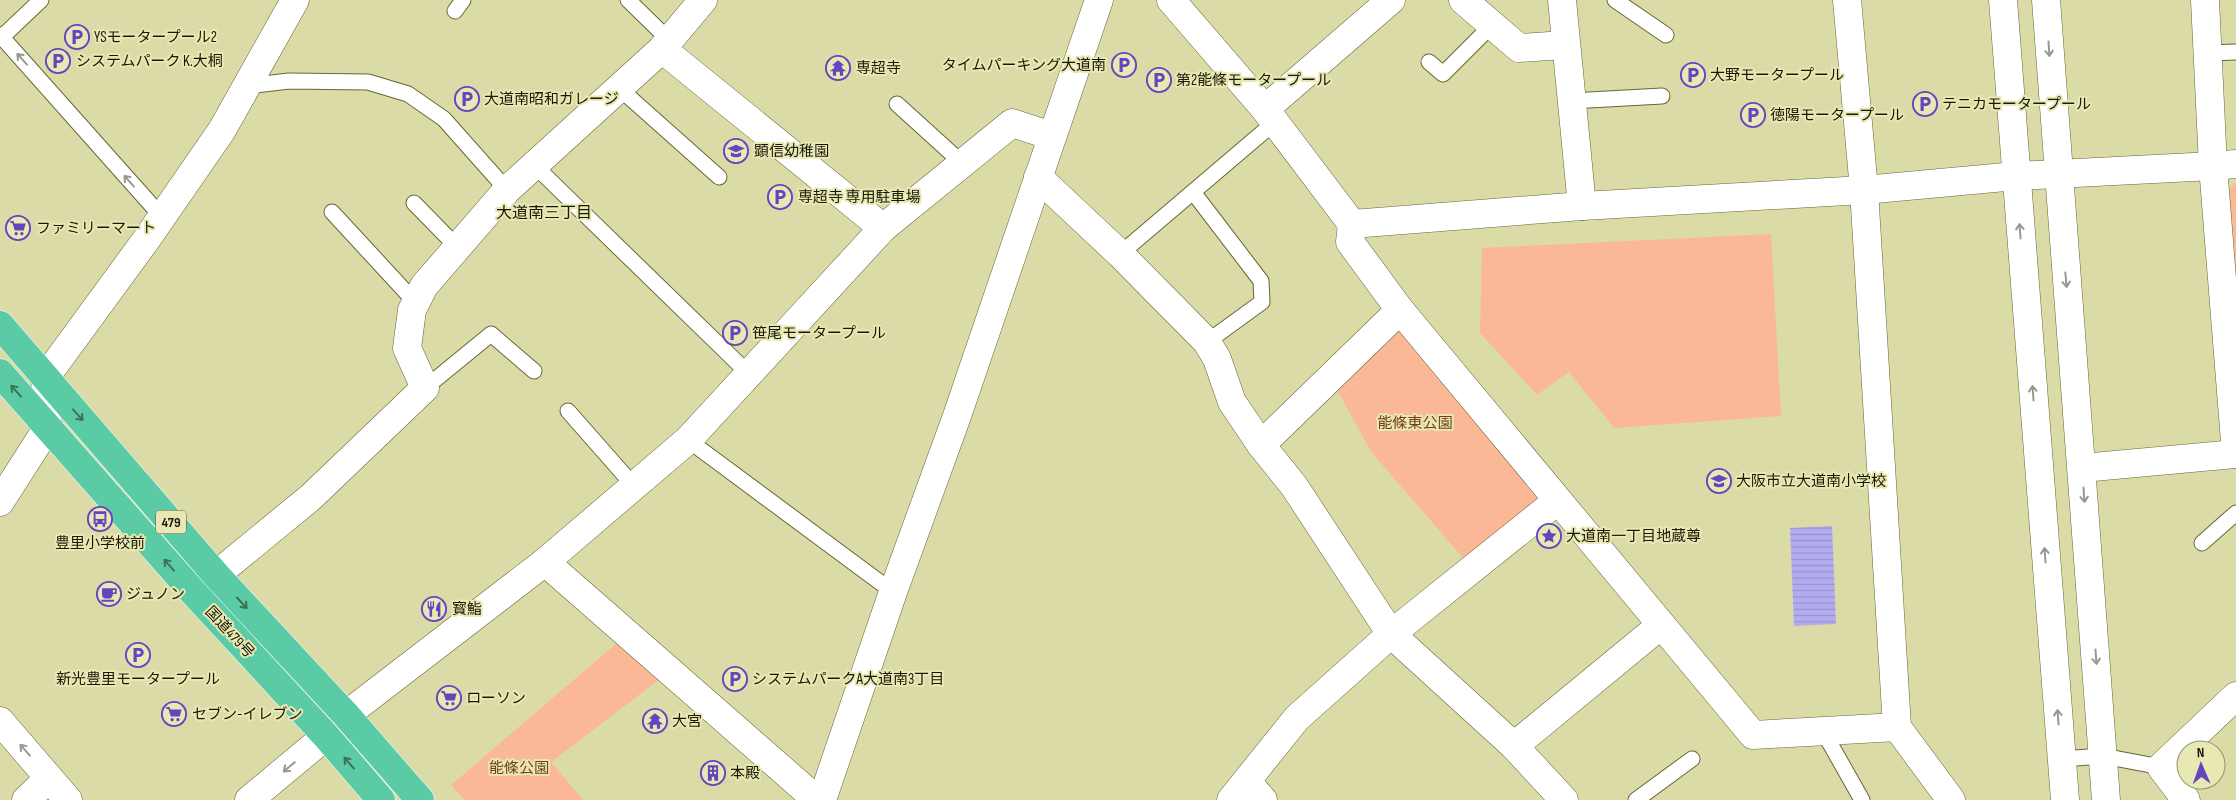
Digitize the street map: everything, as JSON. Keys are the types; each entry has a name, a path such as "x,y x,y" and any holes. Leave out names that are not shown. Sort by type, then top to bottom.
{"highway":[{"name":"国道479号","path":"0,325 216,575 346,715"},
{"name":"国道479号","path":"0,373 193,592 326,736 381,800"},
{"name":"479","path":"346,715 420,800"}],"street":[{"path":"0,502 48,428 45,378 162,217 222,130 295,0"},
{"path":"216,575 317,491 425,388 407,348 412,310 424,286 507,190 665,44 702,0"},
{"path":"822,800 893,592 957,416 1099,0"},
{"path":"1170,0 1270,116 1352,224 1350,242 1400,310 1557,501 1753,734 1897,726"},
{"path":"1270,116 1391,0"},
{"path":"1463,0 1519,48 1564,45"},
{"path":"1562,0 1564,45 1582,206"},
{"path":"1846,0 1864,190 1897,726 1951,800"},
{"path":"2003,0 2065,800"},
{"path":"2046,0 2106,800"},
{"path":"2082,468 2236,454 2225,165 2208,53 2205,0"},
{"path":"665,44 883,228"},
{"path":"250,800 326,736 346,715 545,562 688,440 883,228 1012,123 1052,136"},
{"path":"1352,224 1582,206 1864,190 2016,176 2225,165"},
{"path":"1038,177 1120,254 1208,342 1217,358 1232,402 1261,445 1294,486 1391,634 1514,746 1564,800"},
{"path":"1261,445 1400,310"},
{"path":"1247,794 1297,718 1391,634 1557,501"},
{"path":"545,562 817,800"},
{"path":"1514,746 1661,625"},
{"path":"2186,800 2161,767 2236,696"},
{"path":"0,721 68,800"},
{"path":"26,800 49,778"}],"lane":[{"path":"41,0 1,36 162,217"},
{"path":"628,0 665,44"},
{"path":"1615,0 1666,35"},
{"path":"1429,62 1443,74 1492,25"},
{"path":"2208,53 2236,52"},
{"path":"247,86 289,80 368,82 408,94 444,119 507,190"},
{"path":"619,88 719,178"},
{"path":"1570,101 1662,96"},
{"path":"897,104 962,163"},
{"path":"1120,254 1192,192 1270,116"},
{"path":"534,165 749,374"},
{"path":"1192,192 1261,280 1262,302 1208,342"},
{"path":"414,203 458,248"},
{"path":"332,212 416,303"},
{"path":"425,388 491,334 534,371"},
{"path":"568,412 634,486"},
{"path":"688,440 893,592"},
{"path":"2202,543 2236,514"},
{"path":"1823,731 1862,800"},
{"path":"2061,759 2103,756 2161,767"},
{"path":"1636,800 1692,759"}],"green space":[{"path":"2236,182 2236,301 2229,190"},
{"path":"1771,234 1781,416 1614,428 1569,372 1537,395 1480,333 1482,248"},
{"name":"能條東公園","path":"1406,328 1539,489 1536,504 1464,559 1372,453 1337,390 1396,329"},
{"name":"能條公園","path":"617,643 660,679 551,762 583,800 465,800 451,785"}],"shaded area":[{"path":"1832,526 1836,624 1794,626 1790,528"}],"place":[{"name":"YSモータープール2","path":"77,37"},
{"name":"システムパーク K.大桐","path":"58,61"},
{"name":"タイムパーキング大道南","path":"1124,65"},
{"name":"専超寺","path":"838,68"},
{"name":"大野モータープール","path":"1693,75"},
{"name":"第2能條モータープール","path":"1159,80"},
{"name":"大道南昭和ガレージ","path":"467,99"},
{"name":"テニカモータープール","path":"1925,104"},
{"name":"徳陽モータープール","path":"1753,115"},
{"name":"顕信幼稚園","path":"736,151"},
{"name":"専超寺 専用駐車場","path":"780,197"},
{"name":"ファミリーマート","path":"18,228"},
{"name":"笹尾モータープール","path":"735,333"},
{"name":"大阪市立大道南小学校","path":"1719,481"},
{"name":"豊里小学校前","path":"100,519"},
{"name":"大道南一丁目地蔵尊","path":"1549,536"},
{"name":"ジュノン","path":"109,594"},
{"name":"寳鮨","path":"434,609"},
{"name":"新光豊里モータープール","path":"138,655"},
{"name":"システムパークA大道南3丁目","path":"735,679"},
{"name":"ローソン","path":"449,698"},
{"name":"セブン-イレブン","path":"174,714"},
{"name":"大宮","path":"655,721"},
{"name":"本殿","path":"713,773"}],"district":[{"name":"大道南三丁目","path":"544,212"}]}
